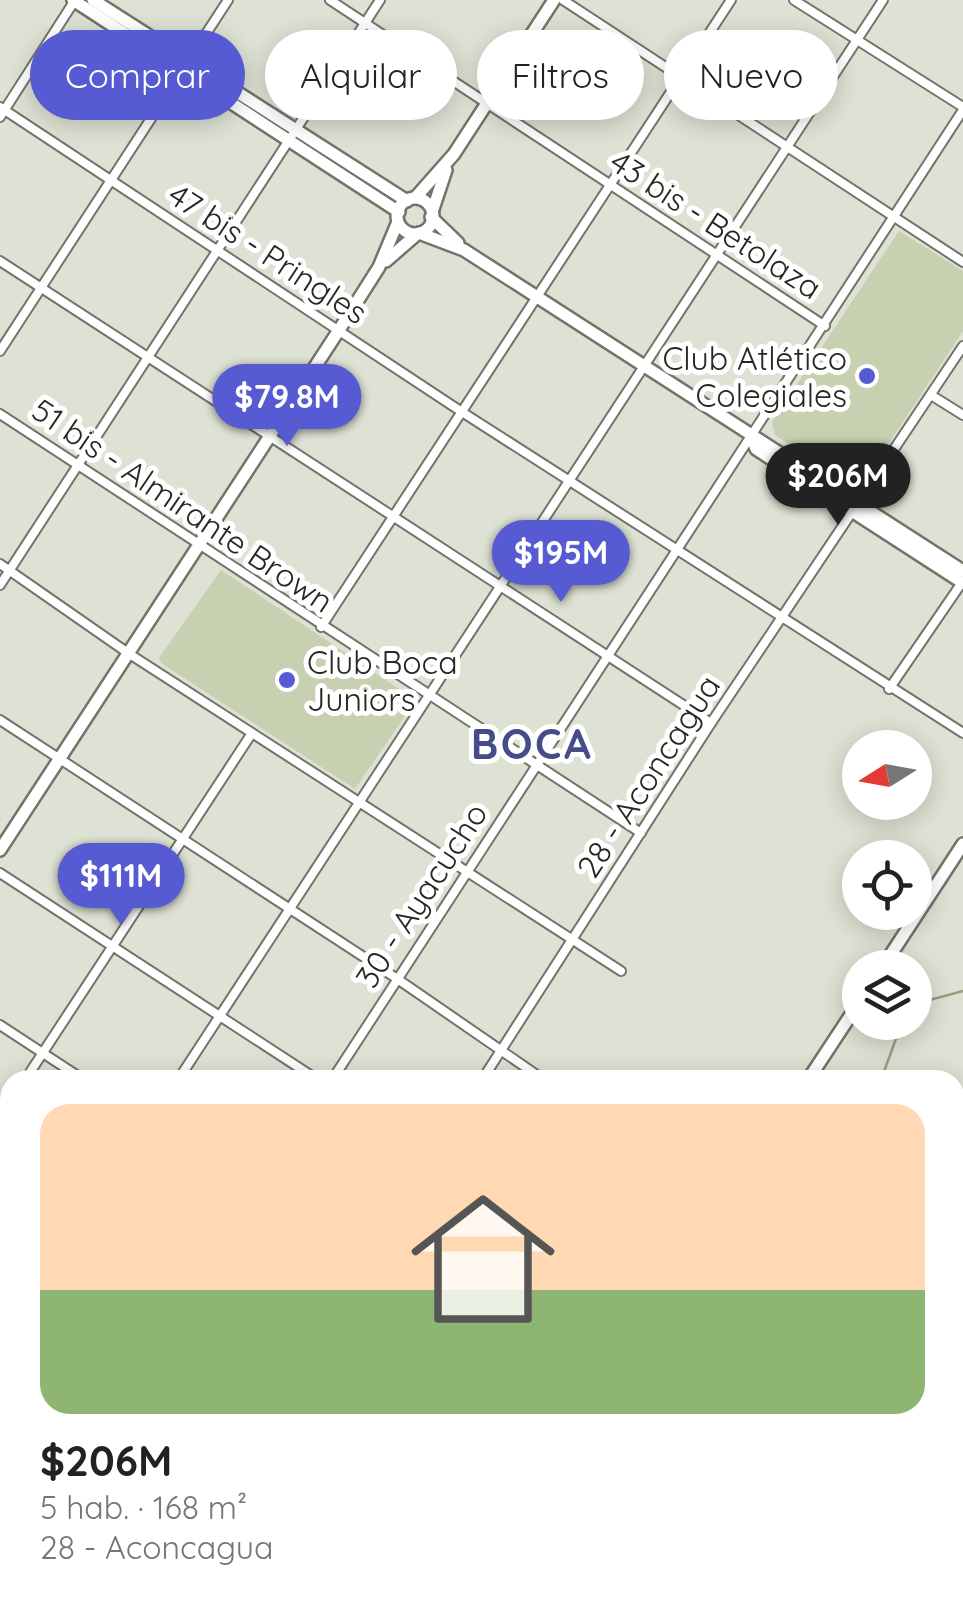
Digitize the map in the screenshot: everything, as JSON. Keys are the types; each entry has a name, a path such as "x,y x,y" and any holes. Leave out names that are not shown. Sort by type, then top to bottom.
{"main road":[{"path":"74,0 124,30"},
{"path":"93,0 135,30"},
{"path":"535,30 554,0"},
{"path":"245,105 292,136 398,218 403,233 418,234 464,250 751,437 763,438 963,582"},
{"path":"0,850 340,330 379,267 398,218 454,154 477,119"},
{"path":"292,136 412,199 430,202 432,215 464,250"},
{"path":"379,267 418,234 432,215 454,154"},
{"path":"857,509 963,570"},
{"path":"894,950 963,844"},
{"path":"815,1070 842,1029"}],"street":[{"path":"2,111 74,0"},
{"path":"209,30 228,0"},
{"name":"43 bis - Betolaza","path":"330,0 477,97"},
{"path":"0,585 380,0"},
{"path":"563,0 664,67"},
{"path":"711,30 730,0"},
{"path":"794,0 963,109"},
{"path":"185,1070 883,0"},
{"path":"321,627 664,104"},
{"name":"30 - Ayacucho","path":"338,1070 963,109"},
{"name":"47 bis - Pringles","path":"2,111 963,733"},
{"path":"0,351 152,120"},
{"name":"43 bis - Betolaza","path":"512,120 825,326"},
{"path":"745,120 963,262"},
{"path":"0,261 711,723"},
{"name":"28 - Aconcagua","path":"489,1070 711,723 963,346"},
{"path":"931,395 963,416"},
{"name":"51 bis - Almirante Brown","path":"0,414 641,833"},
{"path":"0,564 128,652 621,972"},
{"path":"890,689 963,582"},
{"path":"0,720 396,978 529,1070"},
{"path":"31,1070 252,733"},
{"path":"0,874 303,1070"},
{"path":"0,1025 68,1070"}],"shaded area":[{"name":"Club Atlético Colegiales","path":"899,231 963,271 963,331 862,484 850,485 775,435 772,422"},
{"name":"Club Boca Juniors","path":"221,570 413,698 414,703 355,789 161,663 159,658"}],"waterway":[{"path":"932,999 963,991"},
{"path":"885,1070 895,1040"}],"place":[{"name":"Club Atlético Colegiales","path":"867,376"},
{"name":"Club Boca Juniors","path":"287,680"}],"district":[{"name":"BOCA","path":"532,743"}]}
